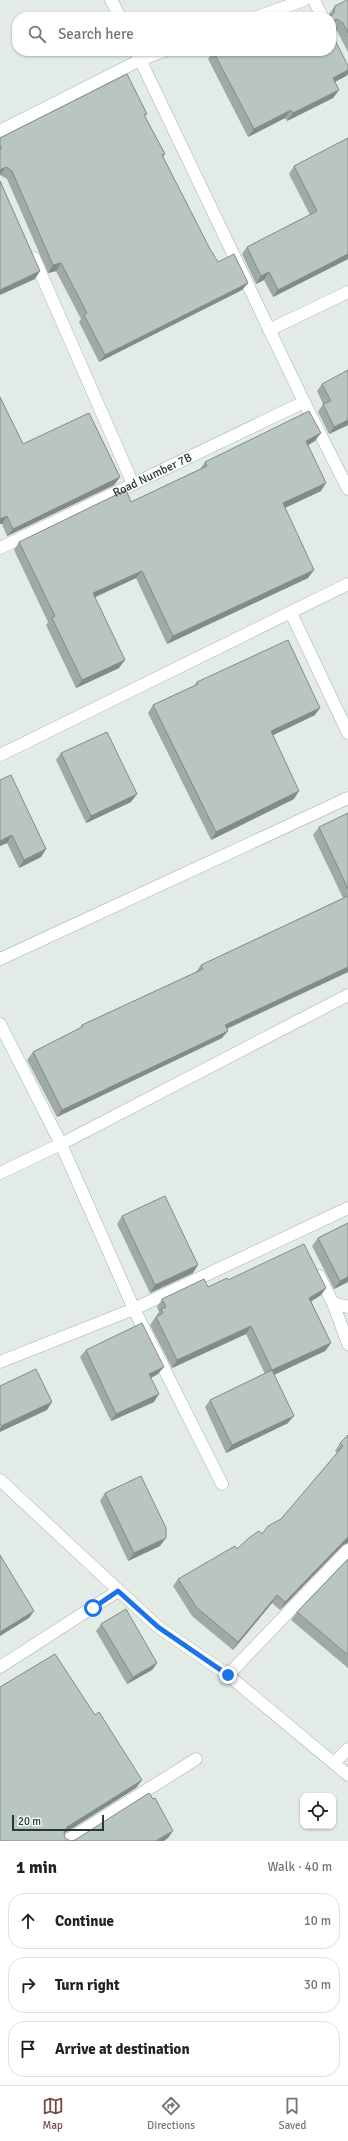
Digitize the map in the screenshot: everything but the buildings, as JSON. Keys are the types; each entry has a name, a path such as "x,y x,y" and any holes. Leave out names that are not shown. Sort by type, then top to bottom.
{"street":[{"path":"112,0 118,12"},
{"path":"271,12 304,0"},
{"path":"314,0 320,12"},
{"path":"0,131 136,56"},
{"path":"138,56 269,330 348,488"},
{"path":"29,246 133,484"},
{"path":"269,330 348,292"},
{"name":"Road Number 7B","path":"0,548 304,402"},
{"path":"0,755 348,584"},
{"path":"291,613 348,733"},
{"path":"0,959 348,798"},
{"path":"0,1172 61,1144 348,995"},
{"path":"0,1024 61,1144 134,1309 222,1484"},
{"path":"0,1362 134,1309 299,1237 348,1208"},
{"path":"315,1269 333,1304 348,1344"},
{"path":"333,1304 348,1307"},
{"path":"0,1480 158,1627 228,1675 335,1762 348,1775"},
{"path":"228,1675 348,1550"},
{"path":"0,1667 118,1591"},
{"path":"335,1762 348,1749"},
{"path":"66,1841 196,1759"}],"route":[{"path":"93,1608 118,1591 158,1627 228,1675"}]}
